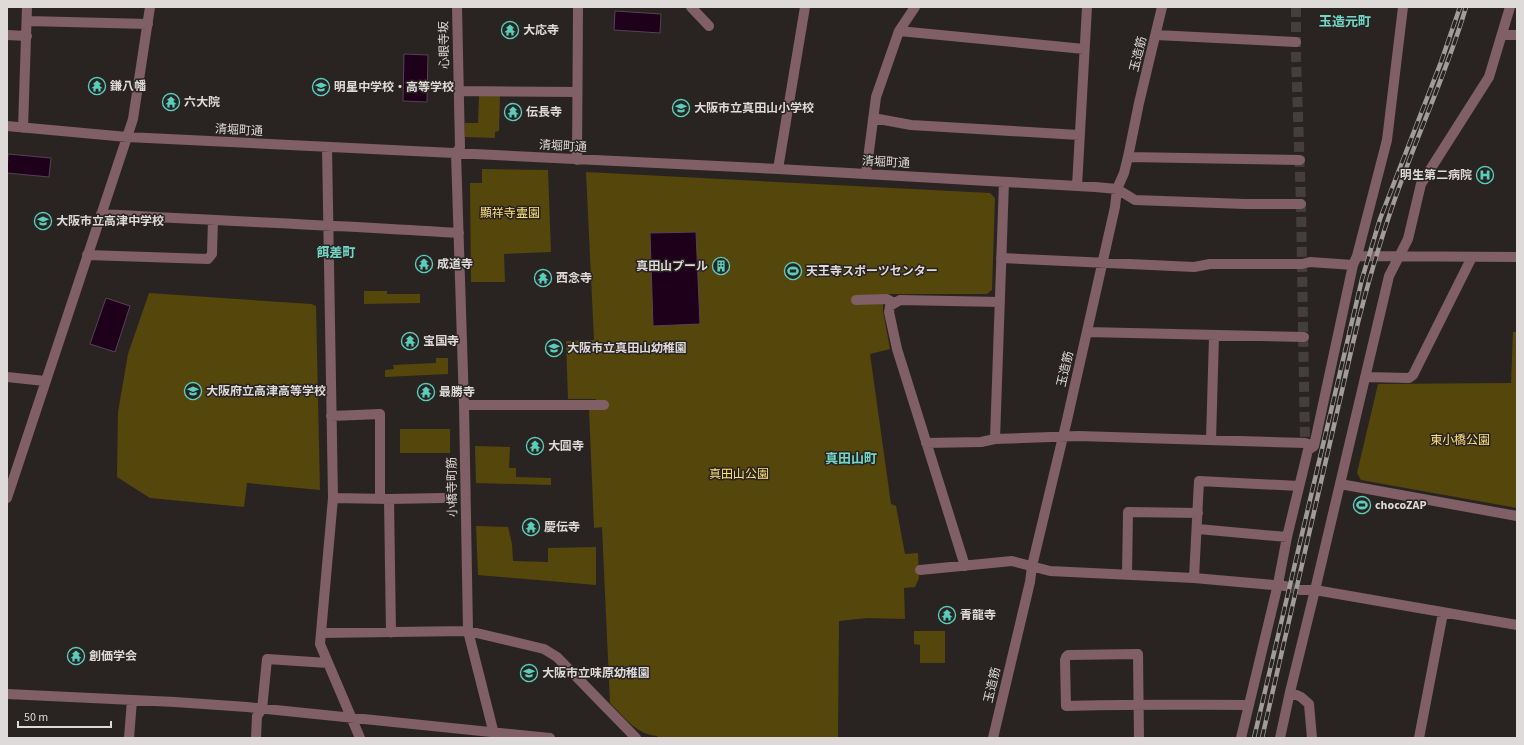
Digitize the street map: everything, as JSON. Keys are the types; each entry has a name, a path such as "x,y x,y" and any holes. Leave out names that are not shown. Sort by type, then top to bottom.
{"street":[{"path":"23,128 27,7"},
{"path":"7,498 133,119 150,7"},
{"name":"心眼寺坂","path":"456,7 460,147 456,153 459,233"},
{"path":"577,160 578,7"},
{"path":"691,7 709,26"},
{"path":"778,169 805,7"},
{"path":"866,174 876,97 899,31 915,7"},
{"path":"1077,186 1086,7"},
{"name":"玉造筋","path":"993,738 1087,332 1115,206 1117,189 1124,173 1128,157 1139,103 1162,7"},
{"path":"1241,738 1248,706 1282,585 1287,537 1299,486 1308,450 1314,446 1355,260 1387,140 1403,7"},
{"path":"1280,738 1389,276 1408,239 1422,184 1489,77 1510,7"},
{"path":"27,21 148,24"},
{"path":"899,31 1084,49"},
{"path":"7,35 27,36"},
{"path":"1156,35 1296,42"},
{"path":"1502,35 1517,35"},
{"path":"458,91 577,92"},
{"path":"873,118 911,125 1079,135"},
{"name":"清堀町通","path":"7,126 127,137 778,169 1117,189"},
{"path":"327,147 333,498 320,644 360,738"},
{"path":"1128,157 1300,160"},
{"path":"994,439 1004,182"},
{"path":"1117,189 1135,200 1245,204 1301,204"},
{"path":"101,214 328,224 459,233"},
{"path":"87,255 208,259 212,254 213,220"},
{"name":"小橋寺町筋","path":"459,233 468,632 494,735"},
{"path":"1002,258 1194,267 1210,264 1302,264 1310,262 1399,256 1517,257"},
{"path":"1366,377 1409,378 1413,375 1472,257"},
{"path":"856,300 887,300 894,303"},
{"path":"965,566 897,349 889,312 890,306 900,300 1000,302"},
{"path":"1087,332 1304,337"},
{"path":"1211,440 1214,336"},
{"path":"7,377 45,381"},
{"path":"464,405 604,405"},
{"path":"331,416 380,414 391,633"},
{"path":"926,443 982,442 994,439 1063,436 1305,443 1314,446"},
{"path":"1194,578 1198,529 1199,481 1299,486"},
{"path":"1340,484 1517,516"},
{"path":"333,498 443,498"},
{"path":"1127,574 1128,512 1198,513"},
{"path":"1198,529 1287,537"},
{"path":"920,570 1012,561 1050,571 1194,578 1282,585"},
{"path":"1300,590 1316,590 1517,625"},
{"path":"1419,738 1443,613"},
{"path":"321,633 468,632 544,649 557,657 636,738"},
{"path":"1139,738 1139,705 1138,654 1068,655 1066,657 1066,706 1139,705 1248,706"},
{"path":"256,738 257,716 262,709 268,659 328,663"},
{"path":"1290,692 1301,697 1309,704 1312,738"},
{"path":"7,694 132,700 262,709 494,735 550,738"},
{"path":"130,738 132,700"}],"green space":[{"path":"479,96 500,96 499,131 495,132 495,138 465,137 465,123 478,123"},
{"name":"顯祥寺霊園","path":"482,169 548,170 551,252 504,254 505,282 471,282 470,183 482,183"},
{"name":"真田山公園","path":"586,172 990,193 995,198 992,290 987,294 883,294 883,311 890,349 870,354 891,504 896,506 905,554 918,553 919,578 915,587 904,588 905,619 868,618 839,621 838,738 659,738 643,732 631,724 610,703 602,527 594,528 589,409 597,409 596,399 568,399 566,341 594,340"},
{"path":"364,291 387,291 387,294 420,294 420,303 364,304"},
{"path":"149,293 311,304 316,306 320,490 247,483 244,507 150,498 117,477 118,412 128,354"},
{"name":"東小橋公園","path":"1513,332 1517,332 1517,508 1361,480 1357,473 1378,384 1511,383"},
{"path":"436,358 448,358 448,374 385,377 385,370 394,369 393,365 436,363"},
{"path":"400,429 450,429 450,453 400,453"},
{"path":"475,446 510,447 509,468 516,468 516,477 551,478 551,485 476,483"},
{"path":"476,526 508,527 512,544 513,561 548,562 548,548 596,547 596,585 478,575"},
{"path":"914,631 945,631 945,663 920,663 920,645 914,644"}],"shaded area":[{"path":"615,11 661,14 660,33 614,30"},
{"path":"404,54 428,55 427,102 403,101"},
{"path":"8,154 51,158 49,177 7,173"},
{"path":"696,232 700,324 653,326 650,233"},
{"path":"106,298 130,306 115,352 90,344"}],"tunnel":[{"path":"1296,7 1305,443"},
{"path":"1285,586 1300,590"}],"railway":[{"path":"1254,738 1362,279 1380,219 1441,62 1460,7"},
{"path":"1262,738 1353,343 1370,277 1398,190 1460,28 1466,7"}],"place":[{"name":"大応寺","path":"510,30"},
{"name":"鎌八幡","path":"97,86"},
{"name":"明星中学校・高等学校","path":"321,87"},
{"name":"六大院","path":"171,102"},
{"name":"大阪市立真田山小学校","path":"681,108"},
{"name":"伝長寺","path":"513,112"},
{"name":"明生第二病院","path":"1485,175"},
{"name":"大阪市立高津中学校","path":"43,221"},
{"name":"成道寺","path":"424,264"},
{"name":"真田山プール","path":"721,266"},
{"name":"天王寺スポーツセンター","path":"793,271"},
{"name":"西念寺","path":"543,278"},
{"name":"宝国寺","path":"410,341"},
{"name":"大阪市立真田山幼稚園","path":"554,348"},
{"name":"大阪府立高津高等学校","path":"193,391"},
{"name":"最勝寺","path":"426,392"},
{"name":"大圓寺","path":"535,446"},
{"name":"chocoZAP","path":"1362,505"},
{"name":"慶伝寺","path":"531,527"},
{"name":"青龍寺","path":"947,615"},
{"name":"創価学会","path":"76,656"},
{"name":"大阪市立味原幼稚園","path":"529,673"}],"district":[{"name":"玉造元町","path":"1345,21"},
{"name":"餌差町","path":"336,252"},
{"name":"真田山町","path":"851,458"}]}
